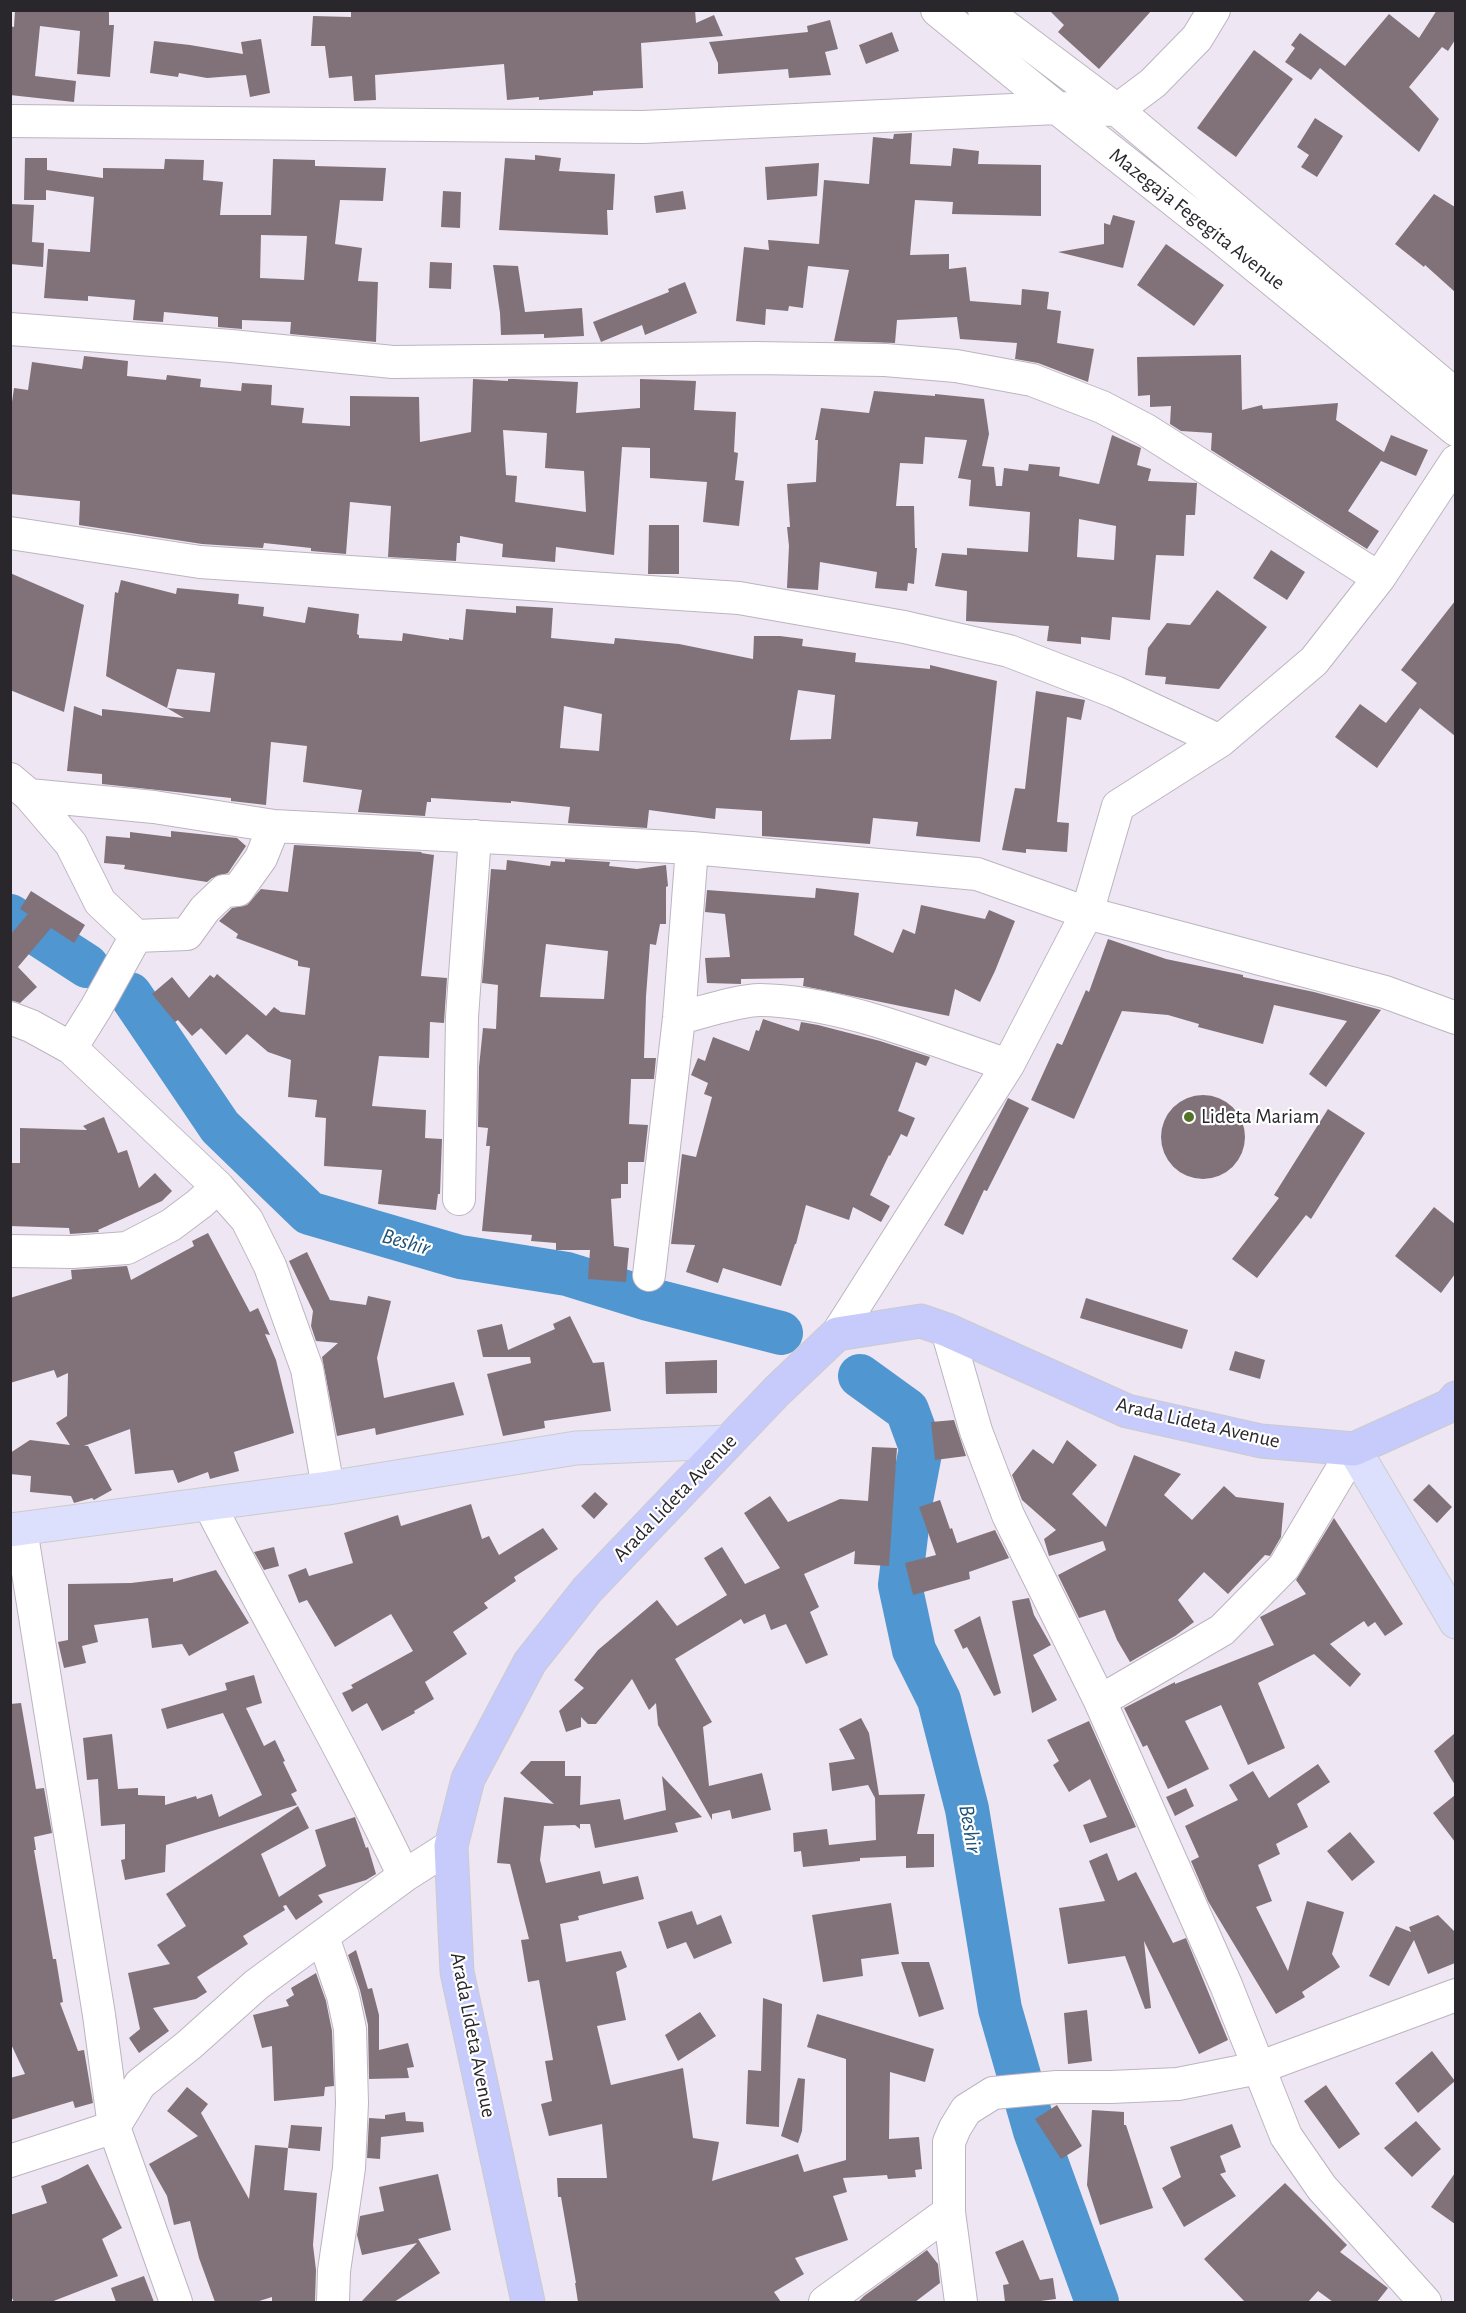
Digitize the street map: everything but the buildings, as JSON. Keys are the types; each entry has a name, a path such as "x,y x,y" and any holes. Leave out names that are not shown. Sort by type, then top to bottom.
{"highway":[{"name":"Arada Lideta Avenue","path":"528,2302 457,1972 451,1846 468,1779 530,1662 587,1590 777,1391 837,1334 921,1321 946,1330 1126,1411 1261,1441 1354,1449 1453,1405"}],"main road":[{"path":"16,1530 328,1488 576,1448 728,1442"},
{"path":"1354,1449 1455,1622"}],"street":[{"name":"Mazegaja Fegegita Avenue","path":"937,10 1455,429"},
{"name":"Mazegaja Fegegita Avenue","path":"984,10 1117,110 1455,395"},
{"path":"10,122 643,127 1057,108 1117,110 1154,83 1190,46 1214,10"},
{"path":"10,329 231,346 393,362 754,358 885,360 966,368 1032,380 1111,412 1146,430 1380,578"},
{"path":"837,1334 1008,1065 1087,913 1118,806 1220,741 1314,661 1380,578 1455,461"},
{"path":"10,533 200,562 739,598 786,606 904,627 1009,651 1115,692 1220,741"},
{"path":"20,787 274,826 692,848 977,874 1087,913 1384,992 1455,1018"},
{"path":"20,787 71,844 100,902 136,936 187,934 206,909 224,891 238,890 261,858 274,826"},
{"path":"459,1199 462,1017 475,836"},
{"path":"649,1275 679,1018 692,848"},
{"path":"71,1048 136,936"},
{"path":"679,1018 758,1000 814,1006 869,1020 1008,1065"},
{"path":"10,1018 31,1026 71,1048 218,1187 247,1220 270,1266 308,1369 328,1488"},
{"path":"10,1251 72,1252 126,1248 171,1225 218,1187"},
{"path":"946,1330 976,1431 1008,1515 1100,1701 1226,1985 1286,2136 1323,2188 1425,2302"},
{"path":"1100,1701 1222,1630 1284,1567 1354,1449"},
{"path":"208,1504 256,1596 366,1794 404,1876"},
{"path":"16,1530 97,2003 114,2127 177,2302"},
{"path":"10,2161 114,2127 140,2084 189,2045 256,1985 404,1876 451,1846"},
{"path":"323,1937 343,1996 350,2029 352,2103 349,2168 334,2271 333,2302"},
{"path":"961,2302 949,2212 949,2142 966,2110 993,2093 1058,2087 1178,2084 1258,2068 1454,1996"},
{"path":"825,2302 949,2212"}],"waterway":[{"name":"Beshir","path":"10,916 87,966"},
{"name":"Beshir","path":"130,994 220,1127 309,1213 460,1257 567,1274 648,1299 781,1333"},
{"name":"Beshir","path":"860,1376 907,1410 921,1448 909,1511 900,1585 914,1650 939,1700 967,1809 1000,2009 1035,2131 1097,2302"}],"place":[{"name":"Lideta Mariam","path":"1189,1117"}]}
